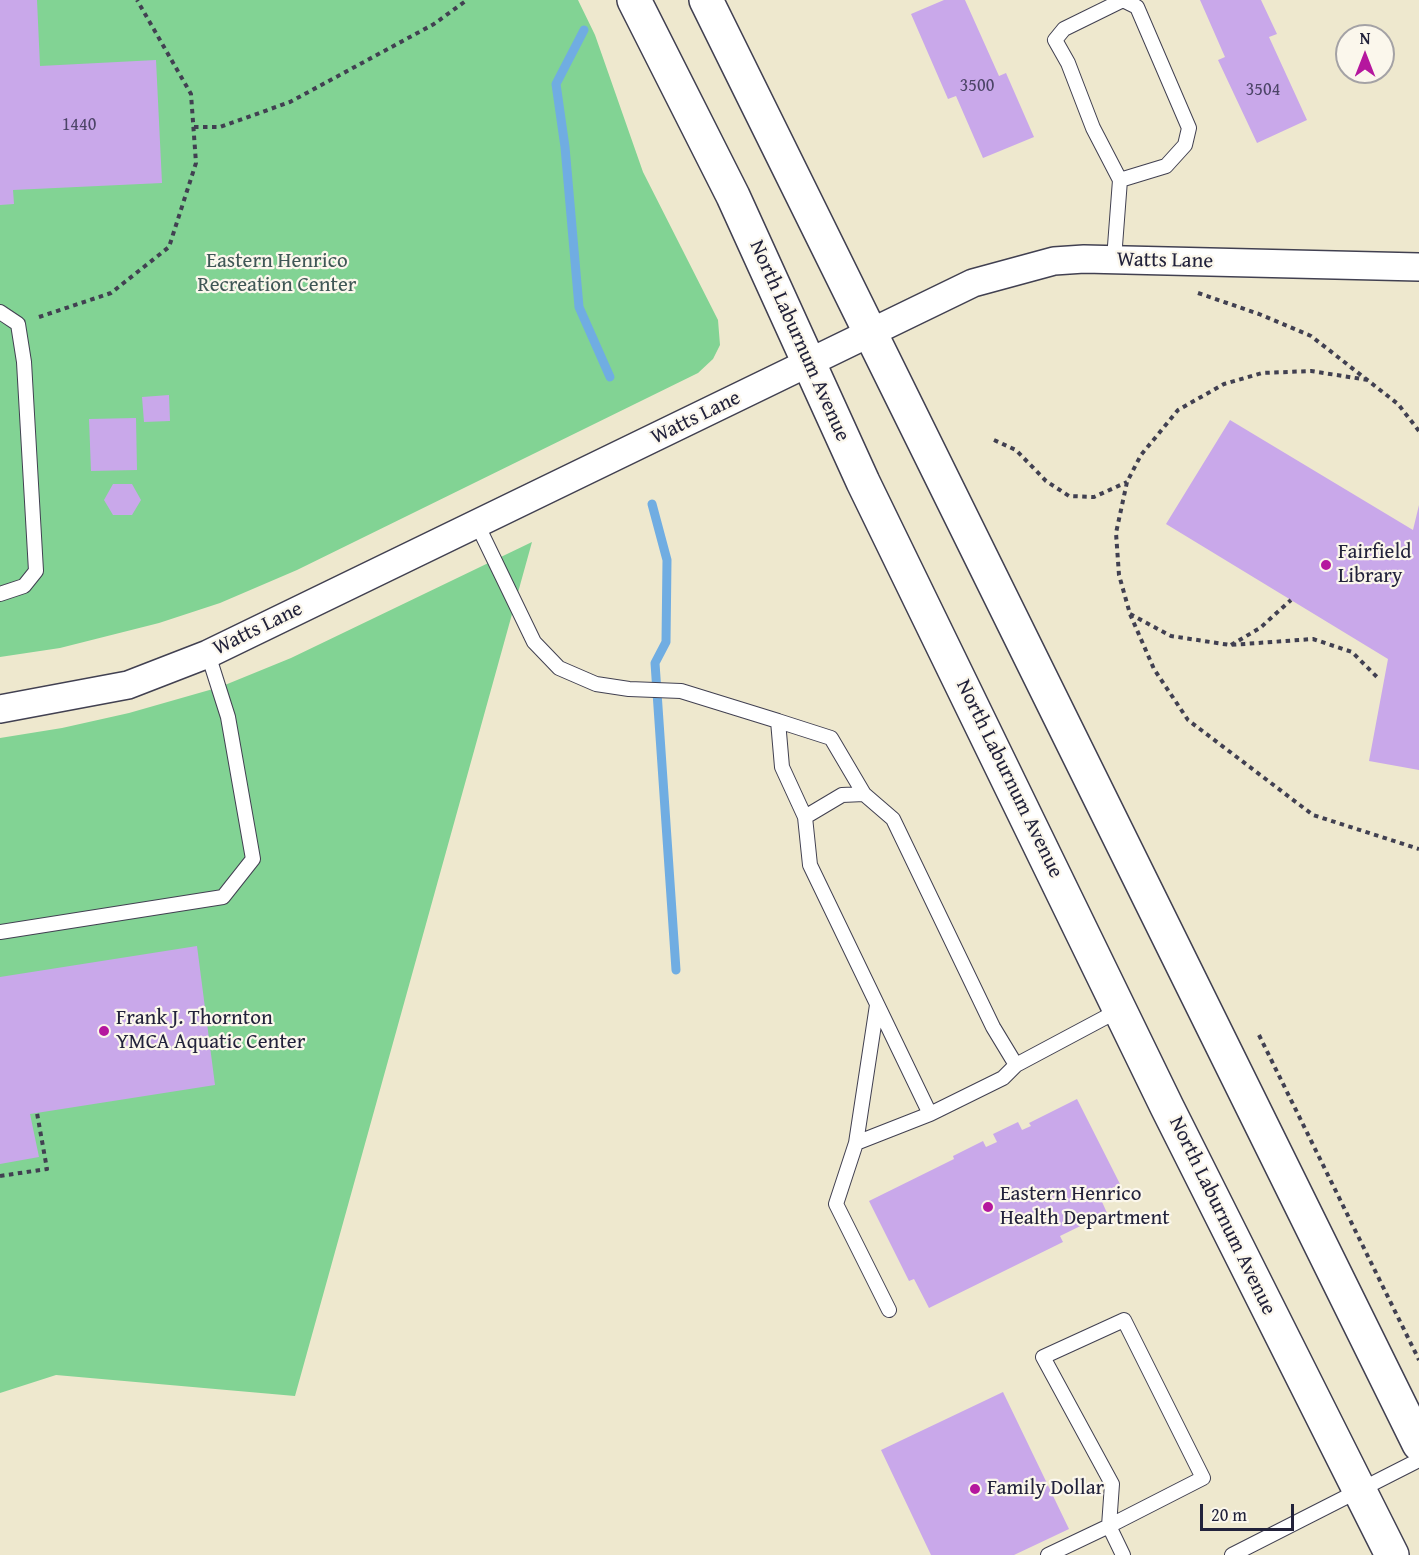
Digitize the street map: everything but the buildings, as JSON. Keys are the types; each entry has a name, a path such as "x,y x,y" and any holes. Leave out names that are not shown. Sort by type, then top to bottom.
{"main road":[{"name":"North Laburnum Avenue","path":"634,0 733,196 873,504 1392,1555"},
{"path":"706,0 872,331 1022,644 1419,1444"}],"street":[{"name":"Watts Lane","path":"0,709 128,685 208,654 963,287 1015,270 1054,261 1114,259 1419,267"}],"lane":[{"path":"1114,259 1120,180 1093,128 1068,63 1055,40 1064,29 1123,0 1137,7 1189,128 1185,145 1166,166 1120,180"},
{"path":"0,312 18,324 24,362 36,571 24,586 0,594"},
{"path":"477,524 534,642 559,668 596,684 629,689 681,691 831,738 864,794 893,819 993,1027 1016,1065"},
{"path":"0,932 223,897 253,859 228,717 208,654"},
{"path":"778,721 782,767 805,817 810,865 930,1114"},
{"path":"805,817 842,795 864,794"},
{"path":"877,1005 856,1143 836,1204 889,1310"},
{"path":"856,1143 930,1114 1002,1078 1016,1065 1121,1009"},
{"path":"1048,1555 1108,1526 1203,1478 1124,1320 1043,1357 1112,1484 1108,1526 1123,1555"},
{"path":"1232,1555 1419,1460"}],"path":[{"path":"18,324 111,293 169,247 196,163 192,94 137,0"},
{"path":"194,127 220,127 290,102 434,24 467,0"},
{"path":"1198,293 1259,314 1311,336 1398,404 1419,430"},
{"path":"1368,380 1311,371 1262,373 1224,384 1178,410 1148,446 1127,482 1116,533 1119,575 1130,614 1154,669 1188,720 1313,815 1419,849"},
{"path":"994,440 1016,450 1046,481 1070,496 1094,496 1127,482"},
{"path":"1230,645 1260,628 1291,600"},
{"path":"1130,614 1171,636 1230,645 1313,639 1352,652 1377,677"},
{"path":"1259,1035 1419,1360"},
{"path":"0,1176 47,1169 37,1113"}],"green space":[{"name":"Eastern Henrico Recreation Center","path":"0,0 578,0 595,35 643,172 718,320 720,345 713,359 698,373 297,570 220,603 159,623 60,648 0,657"},
{"path":"532,542 295,1396 56,1375 0,1393 0,738 62,728 129,713 220,687 291,658"}],"waterway":[{"path":"584,30 556,84 565,147 579,307 610,377"},
{"path":"652,504 667,560 666,642 655,663 676,970"}],"place":[{"name":"Fairfield Library","path":"1326,565"},
{"name":"Frank J. Thornton YMCA Aquatic Center","path":"104,1031"},
{"name":"Eastern Henrico Health Department","path":"988,1207"},
{"name":"Family Dollar","path":"975,1489"}]}
